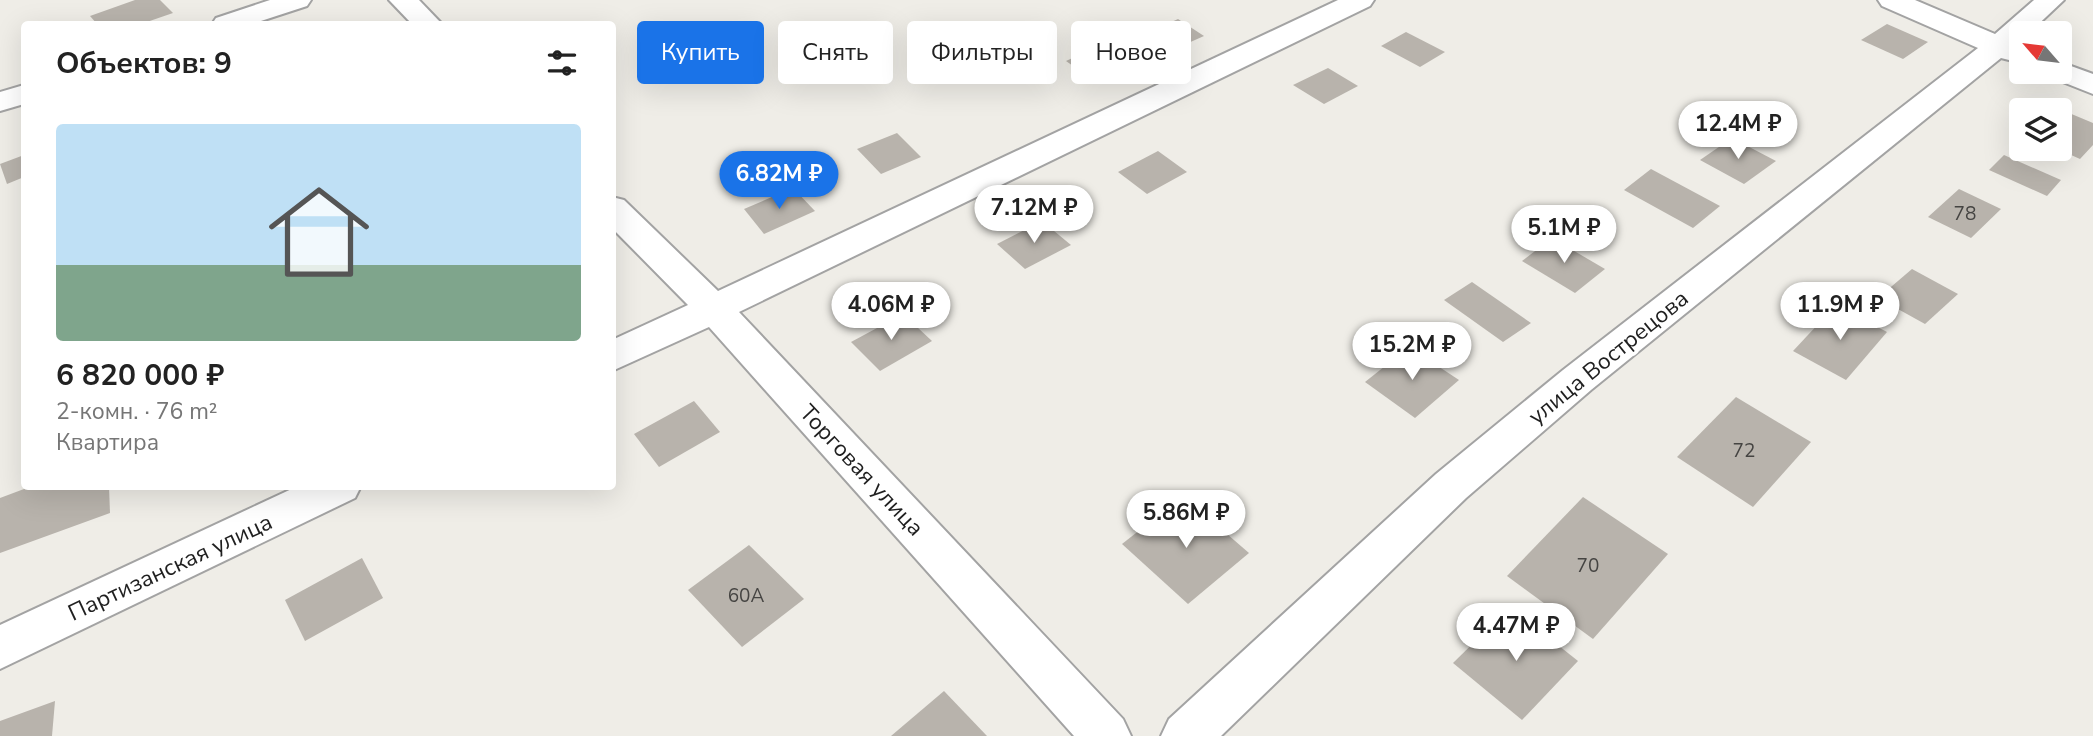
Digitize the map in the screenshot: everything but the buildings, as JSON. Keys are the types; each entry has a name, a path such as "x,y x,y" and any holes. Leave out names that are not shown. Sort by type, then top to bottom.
{"street":[{"path":"235,21 297,0"},
{"path":"403,0 425,21"},
{"path":"616,355 1360,0"},
{"path":"1892,0 2009,51"},
{"name":"улица Вострецова","path":"2034,21 2050,0"},
{"name":"улица Вострецова","path":"1186,736 1451,485 1577,380 2009,52"},
{"path":"2072,76 2093,85"},
{"path":"0,102 21,95"},
{"name":"Торговая улица","path":"616,212 714,309 1106,736"},
{"name":"Партизанская улица","path":"0,648 332,490"}]}
